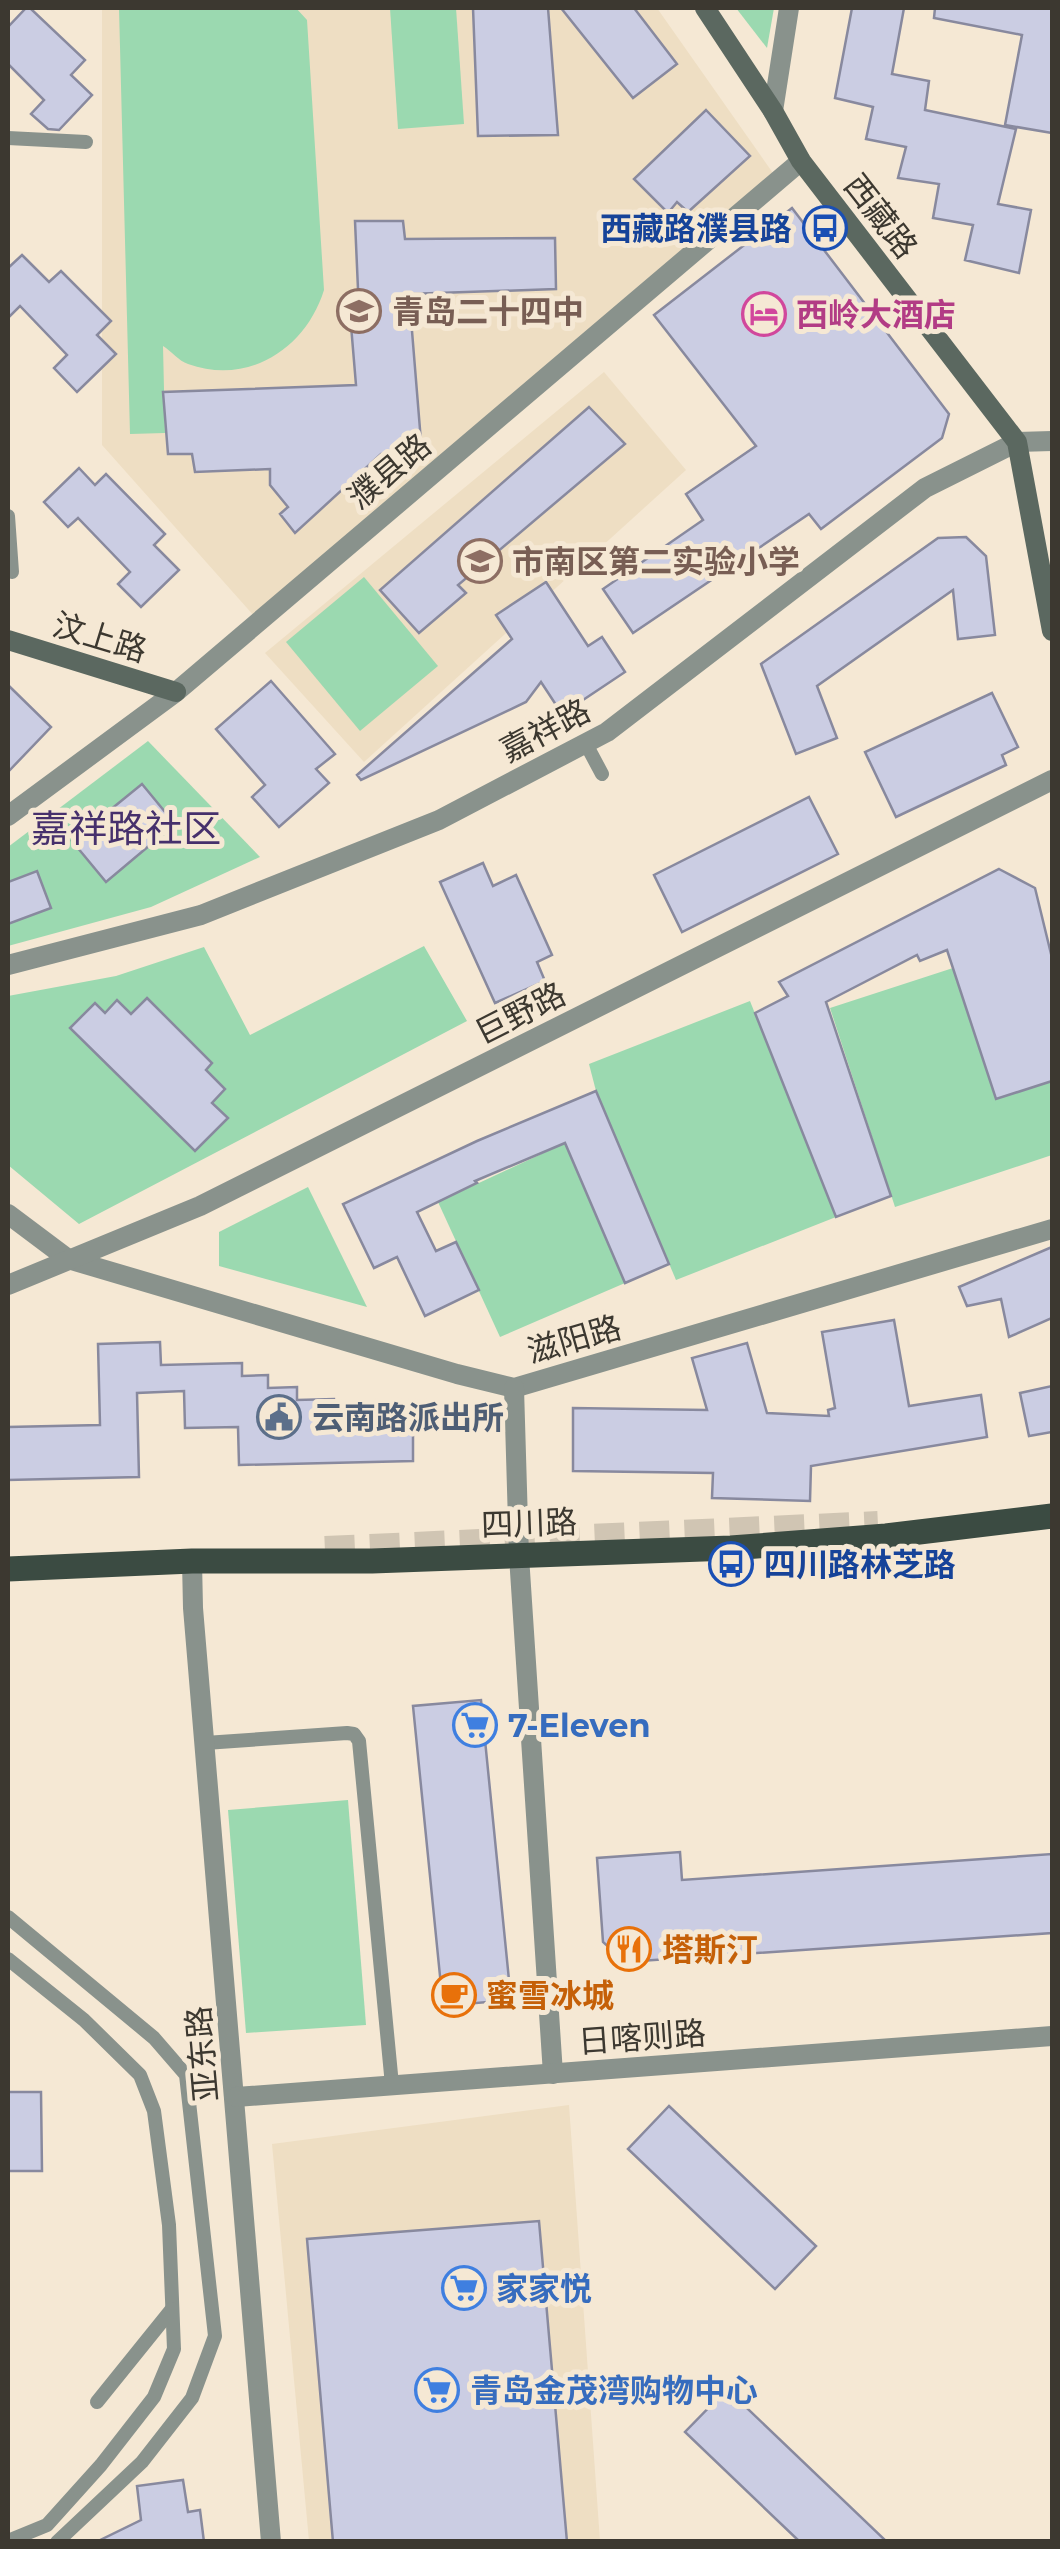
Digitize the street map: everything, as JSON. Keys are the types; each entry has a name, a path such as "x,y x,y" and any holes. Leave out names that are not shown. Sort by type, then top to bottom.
{"main road":[{"name":"四川路","path":"8,1569 192,1561 372,1561 808,1542 1052,1516"}],"street":[{"name":"西藏路","path":"705,8 774,111 801,161 1018,442 1052,630"},
{"path":"774,111 789,8"},
{"name":"濮县路","path":"8,816 176,692 801,161"},
{"name":"嘉祥路","path":"8,965 201,915 439,820 607,732 925,488 1018,442 1052,441"},
{"name":"汶上路","path":"8,640 176,692"},
{"name":"巨野路","path":"8,1286 200,1206 1052,780"},
{"name":"滋阳路","path":"8,1214 68,1258 514,1388 1052,1230"},
{"path":"514,1388 519,1556 553,2074"},
{"name":"亚东路","path":"192,1561 271,2542"},
{"name":"日喀则路","path":"236,2097 1052,2036"}],"lane":[{"path":"8,138 86,142"},
{"path":"8,516 12,572"},
{"path":"586,744 602,774"},
{"path":"205,1743 347,1733 360,1741 392,2086"},
{"path":"8,1917 154,2038 186,2075 216,2336 192,2398 142,2462 58,2542"},
{"path":"8,1960 84,2020 140,2075 154,2111 169,2225 174,2349 154,2397 101,2465 47,2525 8,2540"},
{"path":"97,2402 172,2308"}],"shaded area":[{"name":"青岛二十四中","path":"102,8 657,8 775,176 255,617 102,445"},
{"name":"市南区第二实验小学","path":"604,372 686,470 364,762 265,653"},
{"path":"569,2105 600,2541 309,2541 272,2144"}],"green space":[{"path":"119,8 296,8 307,20 324,290 304,329 289,345 253,366 211,370 185,363 163,346 165,433 130,434"},
{"path":"390,8 456,8 464,124 398,129"},
{"path":"736,8 774,8 767,48"},
{"path":"364,577 438,666 360,731 286,642"},
{"path":"148,741 260,857 151,907 8,946 8,847"},
{"path":"424,946 467,1021 79,1224 8,1165 8,996 116,976 204,947 250,1035"},
{"path":"953,968 996,1098 1052,1081 1052,1155 895,1207 830,1008"},
{"path":"750,1001 836,1217 676,1280 596,1091 589,1064"},
{"path":"565,1143 625,1283 500,1337 438,1202"},
{"path":"308,1187 367,1307 219,1266 219,1232"},
{"path":"348,1800 366,2025 246,2033 228,1810"}],"building":[{"path":"26,8 85,60 71,75 92,95 59,130 48,129 31,114 44,100 8,64 8,27"},
{"path":"473,8 548,8 558,135 478,136"},
{"path":"561,8 634,8 677,64 633,98"},
{"path":"852,8 904,8 892,74 929,81 925,110 1016,129 998,204 1031,210 1019,273 965,260 973,225 933,218 939,184 898,178 906,147 866,139 873,107 835,98"},
{"path":"935,8 1052,8 1052,133 1005,125 1022,35 934,18"},
{"path":"706,110 750,156 688,212 677,202 668,213 634,179"},
{"path":"792,208 949,414 942,438 821,529 809,514 633,633 603,589 703,520 686,494 756,446 654,315"},
{"path":"355,221 403,221 405,239 555,238 556,289 409,294 422,454 381,454 295,533 280,514 288,507 270,485 270,469 195,472 192,454 168,454 163,392 356,385 350,313 359,312"},
{"path":"22,255 49,282 61,271 111,321 97,335 116,354 77,392 54,368 67,355 20,306 8,318 8,268"},
{"path":"589,407 625,444 458,585 466,593 419,633 380,590"},
{"path":"79,468 95,485 106,474 165,534 154,545 179,570 141,607 118,584 130,572 78,518 68,527 44,502"},
{"path":"966,537 986,556 995,635 958,639 953,590 817,686 837,738 796,754 761,664 938,538"},
{"path":"546,582 588,646 602,637 625,672 562,714 541,682 526,702 361,780 357,775 512,639 496,615"},
{"path":"271,681 335,754 316,769 329,783 279,827 252,797 265,785 216,729"},
{"path":"8,685 51,727 8,772"},
{"path":"992,693 1018,747 1002,755 1006,765 896,817 865,752"},
{"path":"142,784 175,824 106,882 72,841"},
{"path":"809,797 838,854 682,932 654,875"},
{"path":"483,863 493,886 516,875 552,955 537,962 545,981 495,1003 440,882"},
{"path":"999,869 1035,888 1052,958 1052,1081 996,1099 947,950 920,961 917,955 826,1002 891,1196 836,1217 755,1013 788,996 779,982"},
{"path":"37,871 51,908 8,924 8,882"},
{"path":"147,998 212,1063 206,1070 225,1089 212,1103 228,1118 195,1151 70,1028 95,1003 105,1013 117,1000 131,1014"},
{"path":"596,1091 669,1264 625,1283 565,1143 475,1181 417,1212 436,1251 456,1242 479,1290 425,1316 397,1257 374,1268 343,1204"},
{"path":"1052,1247 1052,1318 1009,1337 1001,1299 967,1306 959,1287"},
{"path":"894,1320 909,1406 981,1395 987,1437 811,1466 810,1501 712,1498 713,1473 573,1471 573,1408 707,1410 692,1358 747,1343 767,1413 829,1416 828,1410 835,1408 822,1332"},
{"path":"160,1342 161,1365 242,1363 242,1376 268,1375 268,1388 297,1387 297,1400 334,1399 335,1409 372,1408 373,1426 413,1425 413,1461 239,1465 238,1427 185,1428 184,1391 137,1393 139,1477 8,1480 8,1427 100,1425 98,1344"},
{"path":"1052,1386 1052,1432 1029,1436 1020,1393"},
{"path":"481,1700 511,2000 443,2006 413,1706"},
{"path":"680,1852 682,1880 1052,1854 1052,1933 625,1962 603,1942 597,1858"},
{"path":"8,2092 41,2092 42,2171 8,2171"},
{"path":"669,2106 816,2246 775,2289 628,2149"},
{"name":"青岛金茂湾购物中心","path":"539,2221 567,2542 333,2542 307,2239"},
{"path":"727,2389 887,2542 800,2542 685,2432"},
{"path":"183,2480 188,2512 200,2510 204,2542 96,2542 141,2520 137,2486"}],"tunnel":[{"path":"325,1551 878,1526"}],"place":[{"name":"西藏路濮县路","path":"825,228"},
{"name":"青岛二十四中","path":"359,311"},
{"name":"西岭大酒店","path":"764,314"},
{"name":"市南区第二实验小学","path":"480,561"},
{"name":"云南路派出所","path":"279,1417"},
{"name":"四川路林芝路","path":"731,1564"},
{"name":"7-Eleven","path":"475,1725"},
{"name":"塔斯汀","path":"629,1949"},
{"name":"蜜雪冰城","path":"454,1995"},
{"name":"家家悦","path":"464,2288"},
{"name":"青岛金茂湾购物中心","path":"437,2390"}],"district":[{"name":"嘉祥路社区","path":"126,828"}]}
